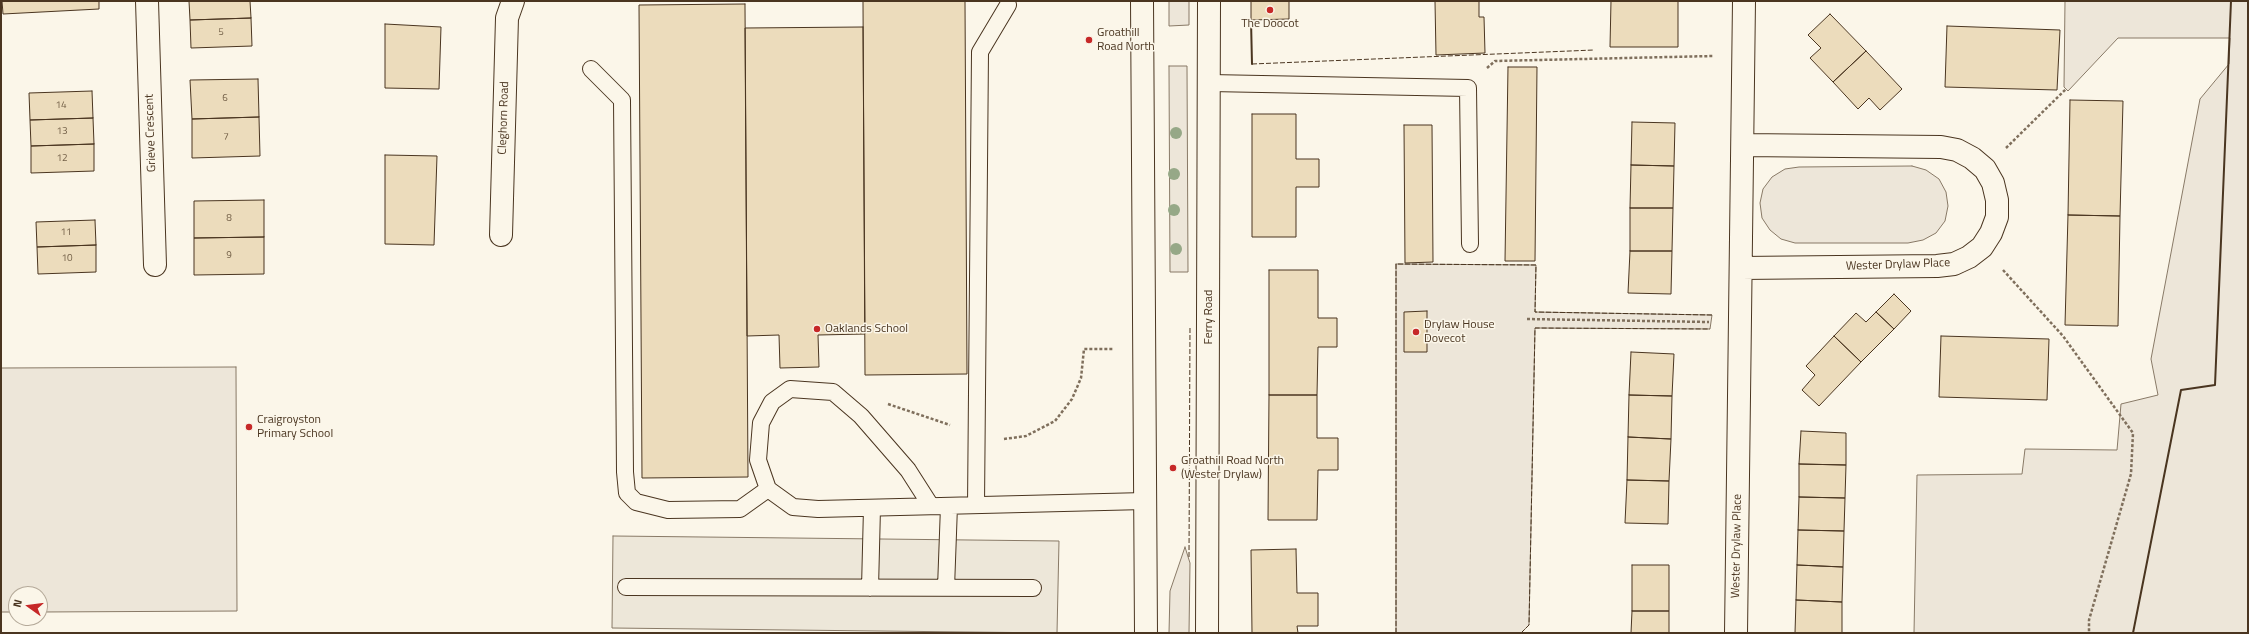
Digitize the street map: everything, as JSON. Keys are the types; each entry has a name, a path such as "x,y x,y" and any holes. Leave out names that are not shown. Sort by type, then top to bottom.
{"street":[{"name":"Grieve Crescent","path":"147,1 155,265"},
{"name":"Cleghorn Road","path":"501,235 507,18 513,1"},
{"path":"1142,1 1146,633"},
{"name":"Ferry Road","path":"1207,633 1210,83 1209,1"},
{"name":"Wester Drylaw Place","path":"1736,633 1744,1"},
{"name":"Wester Drylaw Place","path":"1741,268 1937,266 1969,257 1982,246 1992,232 1997,216 1996,194 1993,183 1985,169 1972,158 1957,150 1941,147 1743,145"}],"lane":[{"path":"976,505 980,52 1008,5"},
{"path":"591,70 622,100 625,472 627,493 636,502 668,510 740,509 768,489"},
{"path":"1210,83 1468,88 1470,244"},
{"path":"932,506 908,470 861,416 833,392 790,389 772,402 761,423 758,460 768,489 793,507 818,509 1145,501"},
{"path":"946,588 949,506"},
{"path":"870,588 872,508"},
{"path":"626,587 1033,588"}],"path":[{"path":"1468,88 1495,61 1744,55"},
{"path":"1985,169 2066,89"},
{"path":"1982,246 2063,336 2133,433 2131,474 2089,620 2089,633"},
{"path":"1527,319 1740,322"}],"shaded area":[{"path":"1169,1 1189,1 1189,25 1169,26"},
{"path":"2065,1 2248,1 2248,633 1914,633 1917,475 2022,474 2025,449 2117,450 2121,404 2158,395 2151,359 2200,99 2229,64 2230,38 2118,38 2068,91 2064,87"},
{"path":"1169,66 1187,66 1188,272 1170,272"},
{"path":"1912,166 1926,170 1939,179 1946,192 1948,206 1945,221 1936,233 1923,240 1908,243 1795,243 1781,239 1770,230 1762,218 1760,203 1763,189 1772,177 1785,169 1799,167"},
{"path":"1396,264 1536,265 1535,312 1712,315 1710,329 1535,328 1529,625 1521,633 1396,633"},
{"path":"236,367 237,611 48,612 48,586 8,586 8,612 1,612 1,368"},
{"path":"613,536 1059,541 1057,633 612,628"},
{"path":"1185,547 1190,563 1189,633 1169,633 1170,591"}],"building":[{"path":"2,1 99,1 99,9 3,14"},
{"path":"189,1 250,1 251,18 190,20"},
{"path":"863,1 965,1 967,374 865,375"},
{"name":"The Doocot","path":"1251,1 1289,1 1289,19 1251,20"},
{"path":"1435,1 1479,1 1479,17 1484,17 1485,53 1436,55"},
{"path":"1611,1 1678,1 1678,47 1610,47"},
{"path":"745,4 748,477 642,478 639,5"},
{"path":"1830,14 1866,51 1833,82 1810,58 1821,48 1808,35"},
{"path":"251,18 252,46 191,48 190,20"},
{"path":"385,24 441,27 439,89 385,88"},
{"path":"1947,26 2060,30 2057,90 1945,87"},
{"path":"863,27 865,334 818,335 819,367 780,368 779,335 747,336 745,28"},
{"path":"1866,51 1902,89 1880,110 1869,98 1858,109 1833,82"},
{"path":"1508,67 1537,67 1535,261 1505,261"},
{"path":"258,79 259,117 192,119 190,80"},
{"path":"92,91 93,118 30,120 29,93"},
{"path":"2070,100 2123,101 2120,216 2068,215"},
{"path":"1252,114 1296,114 1296,159 1319,159 1319,187 1296,187 1296,237 1252,237"},
{"path":"259,117 260,156 192,158 192,119"},
{"path":"93,118 94,144 31,146 30,120"},
{"path":"1632,122 1675,123 1674,166 1631,165"},
{"path":"1404,125 1432,125 1433,262 1405,263"},
{"path":"94,144 94,171 31,173 31,146"},
{"path":"385,155 437,156 434,245 385,244"},
{"path":"1631,165 1674,166 1673,208 1630,208"},
{"path":"264,200 264,237 194,238 194,201"},
{"path":"1630,208 1673,208 1672,251 1630,251"},
{"path":"2068,215 2120,216 2118,326 2065,325"},
{"path":"95,220 96,245 37,247 36,222"},
{"path":"264,237 264,274 194,275 194,238"},
{"path":"96,245 96,272 38,274 37,247"},
{"path":"1630,251 1672,251 1671,294 1628,293"},
{"path":"1269,270 1318,270 1318,318 1337,318 1337,347 1318,347 1317,395 1269,395"},
{"path":"1894,294 1911,311 1894,329 1876,312"},
{"name":"Drylaw House Dovecot","path":"1427,311 1427,352 1404,352 1404,312"},
{"path":"1876,312 1894,329 1861,362 1834,336 1856,313 1866,322"},
{"path":"1834,336 1861,362 1819,406 1802,390 1815,375 1806,366"},
{"path":"1941,336 2049,339 2047,400 1939,397"},
{"path":"1631,352 1674,354 1672,396 1629,395"},
{"path":"1269,395 1317,395 1317,438 1338,438 1338,470 1318,470 1317,520 1268,520"},
{"path":"1629,395 1672,396 1671,439 1628,437"},
{"path":"1801,431 1846,433 1846,465 1799,464"},
{"path":"1628,437 1671,439 1669,481 1627,480"},
{"path":"1799,464 1846,465 1845,498 1799,497"},
{"path":"1627,480 1669,481 1668,524 1625,523"},
{"path":"1799,497 1845,498 1844,531 1798,530"},
{"path":"1798,530 1844,531 1843,567 1797,565"},
{"path":"1296,549 1297,593 1318,593 1318,626 1297,626 1298,633 1252,633 1251,550"},
{"path":"1632,565 1669,565 1669,611 1632,611"},
{"path":"1797,565 1843,567 1842,602 1796,600"},
{"path":"1796,600 1842,602 1842,633 1795,633"},
{"path":"1632,611 1669,611 1669,633 1631,633"}],"fence":[{"path":"1252,64 1594,50"},
{"path":"1396,633 1396,264 1536,265 1535,312 1712,315"},
{"path":"1189,557 1190,327"},
{"path":"1521,633 1529,625 1535,328 1710,329"}],"wall":[{"path":"2133,633 2181,390 2215,385 2231,1"},
{"path":"1251,20 1252,64"}],"place":[{"name":"The Doocot","path":"1270,10"},
{"name":"Groathill Road North","path":"1089,40"},
{"name":"Oaklands School","path":"817,329"},
{"name":"Drylaw House Dovecot","path":"1416,332"},
{"name":"Craigroyston Primary School","path":"249,427"},
{"name":"Groathill Road North (Wester Drylaw)","path":"1173,468"}]}
